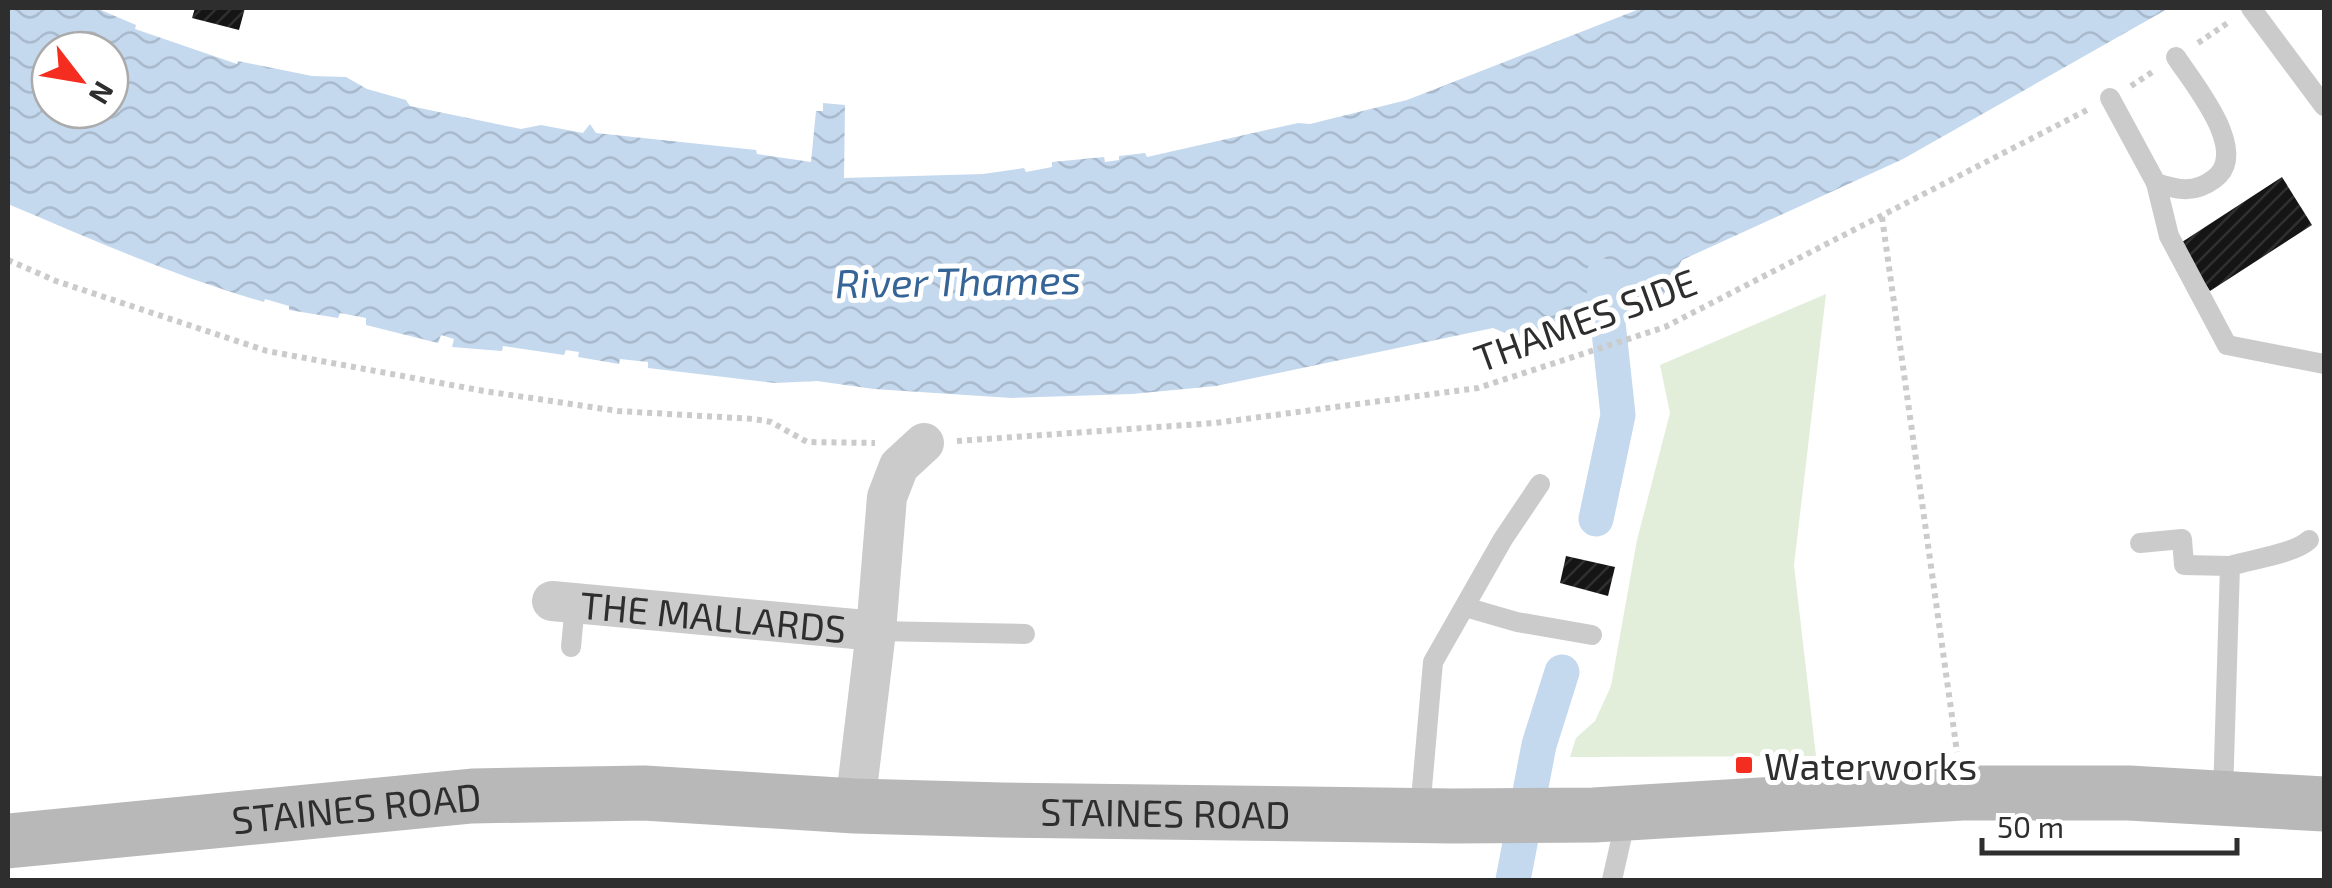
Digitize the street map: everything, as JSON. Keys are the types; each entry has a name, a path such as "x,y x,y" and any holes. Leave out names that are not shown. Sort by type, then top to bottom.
{"main road":[{"name":"STAINES ROAD","path":"8,841 472,796 644,793 855,806 1436,815 1611,813 1962,793 2129,793 2324,804"}],"street":[{"path":"855,806 887,497 899,466 924,443"},
{"name":"THE MALLARDS","path":"563,603 876,632"}],"lane":[{"path":"2251,8 2324,106"},
{"path":"2156,183 2177,190 2201,189 2222,173 2228,157 2221,126 2176,57"},
{"path":"2110,98 2156,183 2168,236 2227,346 2324,364"},
{"path":"1436,815 1433,662 1502,539 1540,484"},
{"path":"2140,544 2182,540 2184,565 2230,566 2298,550 2308,540"},
{"path":"2223,798 2230,566"},
{"path":"563,603 571,648"},
{"path":"1465,606 1517,622 1592,635"},
{"path":"876,632 1025,634"},
{"path":"1611,813 1612,880"}],"path":[{"name":"THAMES SIDE","path":"8,260 56,281 267,350 484,391 618,411 754,418 771,422 807,442 924,443 1214,423 1462,391 1543,369 1665,327 2110,98 2251,8"},
{"path":"1882,217 1962,793"}],"green space":[{"path":"1826,294 1794,565 1816,756 1570,757 1576,738 1595,721 1611,686 1637,540 1670,413 1660,365"}],"water":[{"name":"River Thames","path":"8,8 96,8 136,25 135,29 237,64 238,61 312,76 346,77 367,89 406,100 410,106 521,129 541,125 583,133 590,124 596,133 756,150 757,154 811,162 816,111 823,111 823,103 845,105 844,178 983,174 1024,168 1026,172 1052,167 1052,162 1104,157 1105,162 1145,153 1147,157 1298,123 1310,124 1407,100 1642,8 2169,8 1903,159 1682,260 1657,307 1541,348 1493,328 1216,386 1132,394 1012,398 874,389 817,381 775,383 648,368 648,362 620,359 619,364 578,357 579,352 566,350 564,355 503,346 502,351 452,347 454,339 441,335 438,343 366,325 366,318 289,310 289,306 231,292 134,257 8,204"}],"building":[{"path":"195,8 245,8 239,30 192,18"},
{"path":"2282,177 2312,225 2210,291 2179,244"},
{"path":"1566,556 1615,567 1608,596 1560,583"}],"waterway":[{"path":"1596,519 1618,415 1603,276"},
{"path":"1513,880 1539,745 1562,672"}],"place":[{"name":"Waterworks","path":"1744,765"}]}
